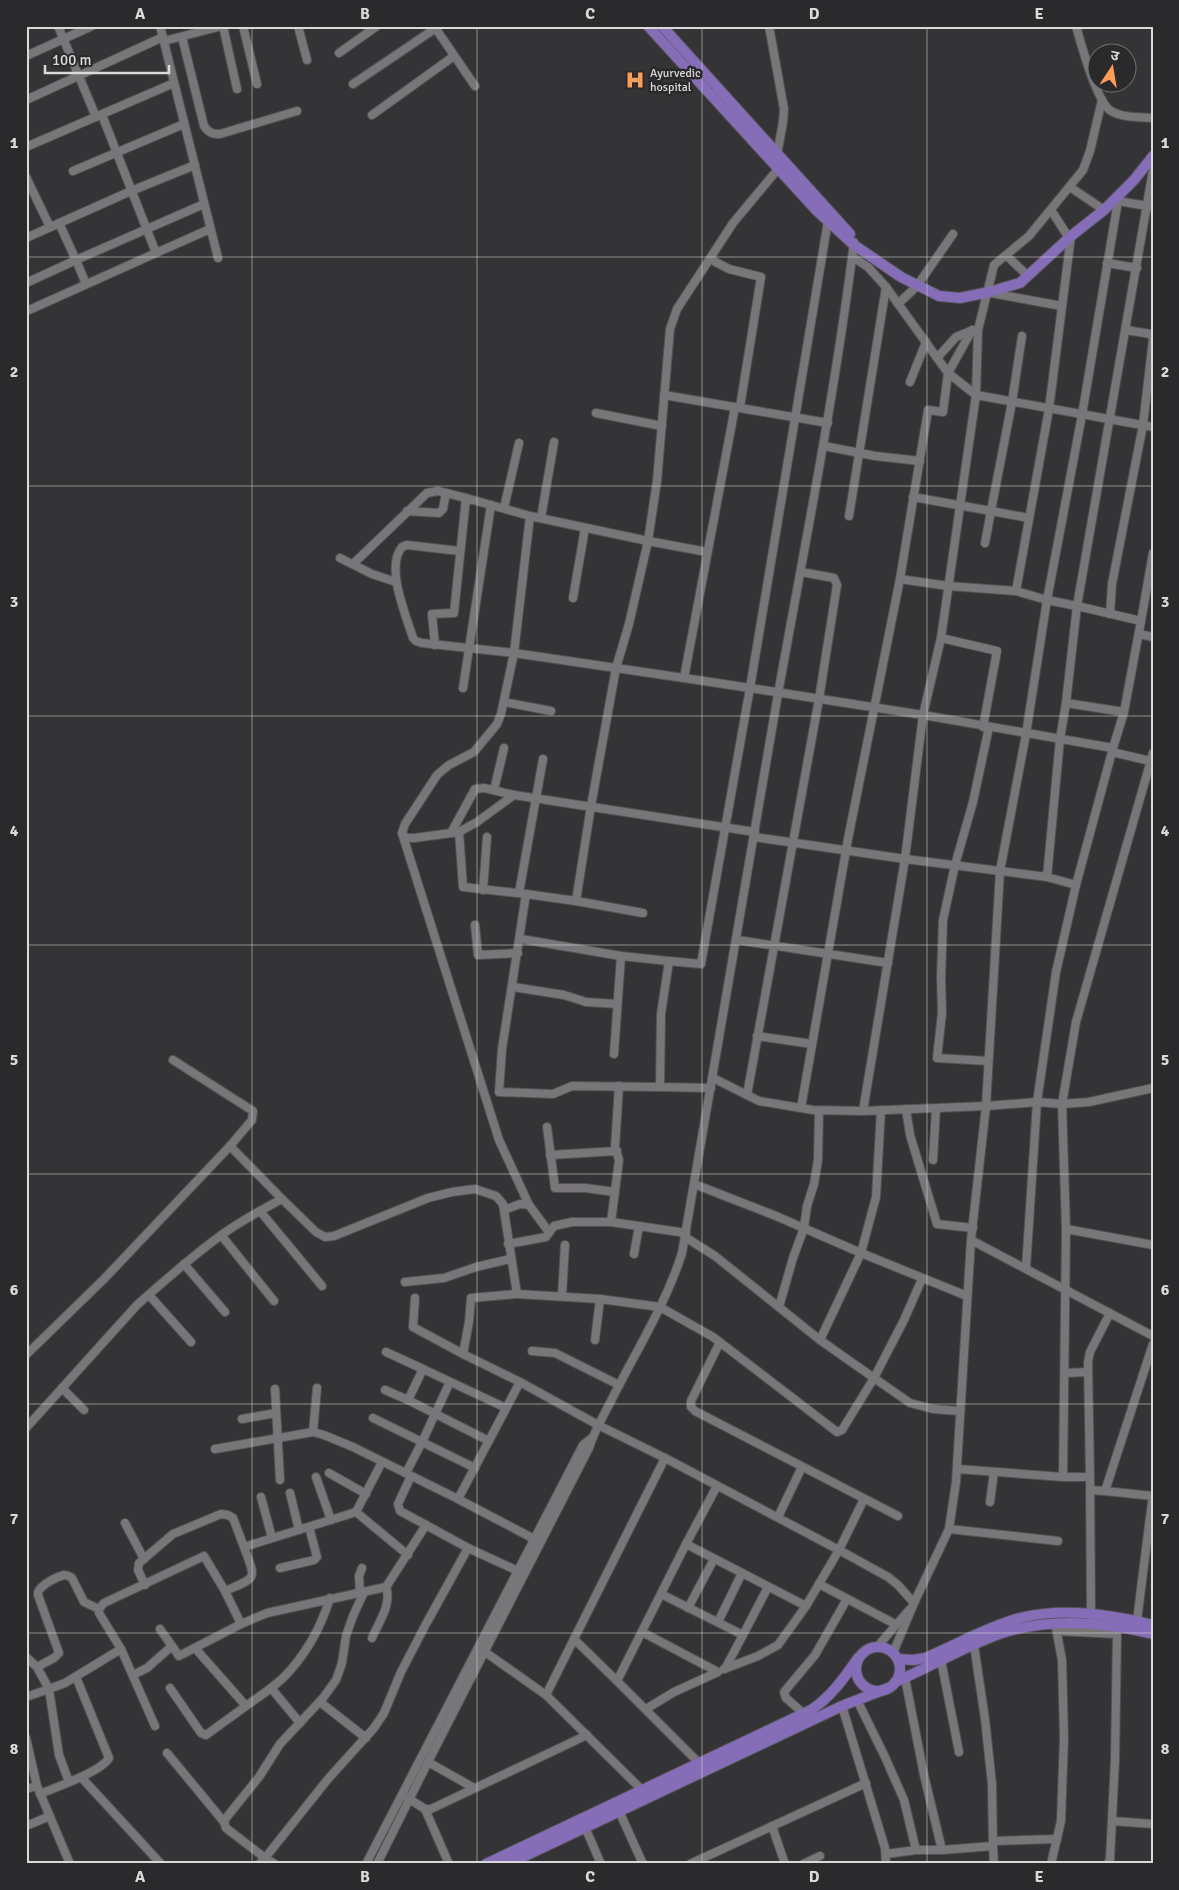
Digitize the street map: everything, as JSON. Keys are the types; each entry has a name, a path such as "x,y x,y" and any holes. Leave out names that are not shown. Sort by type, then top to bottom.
{"main road":[{"path":"648,26 828,221 884,266 917,286 939,296 960,298 1020,283 1070,237 1117,200 1153,156"},
{"path":"662,26 857,245"},
{"path":"486,1864 521,1857 619,1811 803,1714 823,1702 834,1691 863,1652 876,1647 883,1647 896,1656 913,1660 925,1658 994,1627 1021,1618 1054,1623 1068,1613 1091,1614 1117,1625 1153,1634"},
{"path":"508,1864 642,1790 896,1683 974,1645 1023,1627 1054,1623 1117,1625 1137,1621 1153,1625"},
{"path":"896,1656 900,1671 896,1683"},
{"path":"858,1658 856,1672 862,1684 874,1690 896,1683"}],"street":[{"path":"58,26 116,152 156,253"},
{"path":"26,56 92,26"},
{"path":"160,26 218,258"},
{"path":"26,100 164,39 182,37 223,26 237,88"},
{"path":"244,26 257,84"},
{"path":"298,26 307,60"},
{"path":"340,53 377,26"},
{"path":"769,26 784,109 777,155"},
{"path":"1076,26 1102,100 1108,109 1113,112 1153,118"},
{"path":"354,84 435,27 475,86"},
{"path":"182,37 204,126 208,132 220,134 297,111"},
{"path":"372,115 454,56"},
{"path":"26,147 174,83"},
{"path":"800,1108 846,850 900,578 928,410 942,412 948,374 975,330 989,292 994,266 1022,243 1070,188 1083,170 1088,160 1102,100"},
{"path":"73,171 184,124"},
{"path":"26,238 131,191 195,165"},
{"path":"576,901 616,668 629,624 648,542 657,481 673,318 745,208 778,168"},
{"path":"1047,877 1060,739 1078,606 1149,207 1153,170"},
{"path":"26,177 29,190 50,227"},
{"path":"1070,188 1104,210"},
{"path":"896,1656 914,1604 949,1529 957,1469 971,1240 986,1106 1000,871 1026,734 1047,600 1082,415 1117,200 1149,207"},
{"path":"26,283 146,228 204,204"},
{"path":"1016,592 1049,409 1070,237 1051,210"},
{"path":"521,939 621,956 701,964 750,688 828,221"},
{"path":"59,223 86,284"},
{"path":"29,310 210,229"},
{"path":"898,304 917,286 953,234"},
{"path":"366,1864 428,1762 485,1652 538,1540 589,1448 598,1426 674,1280 682,1253 713,1078 779,692 828,423 853,257 857,245"},
{"path":"1007,256 1028,276"},
{"path":"853,257 868,267 886,287 948,374 976,395 1153,427"},
{"path":"684,678 761,277 729,269 710,259"},
{"path":"1107,263 1137,268"},
{"path":"848,516 886,287"},
{"path":"989,292 1062,306"},
{"path":"937,358 956,337 975,330"},
{"path":"863,1111 905,859 922,715 941,638 976,395 975,330"},
{"path":"1110,614 1112,584 1143,425 1153,335 1126,330"},
{"path":"985,543 1012,402 1022,336"},
{"path":"910,382 926,342"},
{"path":"664,395 828,423"},
{"path":"596,413 662,426"},
{"path":"541,518 554,442"},
{"path":"504,508 519,443"},
{"path":"824,446 920,462"},
{"path":"353,564 407,511 427,493 432,491 466,498 530,516 648,542 707,552"},
{"path":"407,511 439,513 443,509 446,493"},
{"path":"913,497 1029,518"},
{"path":"435,645 432,614 454,613 466,498"},
{"path":"463,688 491,505"},
{"path":"530,516 514,653 504,702 497,724 474,752 449,765 437,775 405,824 402,833 499,1140 529,1205 549,1232"},
{"path":"573,598 585,528"},
{"path":"460,551 407,545 402,547 398,557 396,582 413,638 416,641 435,645 514,653 922,715 1060,739 1112,750 1151,763 1076,1022 1062,1104 1066,1229 1063,1477"},
{"path":"1026,1268 1037,1102 1056,972 1076,885 1124,712 1153,553"},
{"path":"340,558 372,574 396,582"},
{"path":"747,1095 819,699 837,581 834,578 801,572"},
{"path":"900,578 948,586 1016,592 1142,621"},
{"path":"1139,634 1153,636"},
{"path":"941,638 996,651 986,727 973,802 955,865 944,920 941,977 942,1013 937,1058 988,1061"},
{"path":"504,702 551,711"},
{"path":"1066,703 1124,712"},
{"path":"494,790 504,748"},
{"path":"543,759 523,894 521,939 502,1049 499,1092 553,1094 572,1086 711,1088"},
{"path":"643,913 576,901 463,887 455,833 475,789 484,788 514,795 726,827 792,842 1047,877 1076,885"},
{"path":"402,833 406,838 455,833 477,822 514,795"},
{"path":"483,890 487,837"},
{"path":"475,925 478,955 518,954"},
{"path":"737,940 888,963"},
{"path":"614,1054 621,956"},
{"path":"660,1087 661,1014 669,961"},
{"path":"513,987 564,995 586,1002 617,1004"},
{"path":"757,1036 812,1044"},
{"path":"26,1355 105,1278 230,1146 252,1120 253,1111 172,1060"},
{"path":"713,1078 759,1101 819,1111 986,1106 1037,1102 1062,1104 1089,1102 1153,1088"},
{"path":"611,1222 619,1160 615,1147 619,1086"},
{"path":"933,1160 936,1108"},
{"path":"906,1109 910,1135 937,1224 973,1228"},
{"path":"820,1340 861,1253 870,1224 876,1197 881,1110"},
{"path":"779,1307 804,1228 807,1206 814,1184 818,1160 819,1111"},
{"path":"546,1128 554,1188 585,1188 615,1192"},
{"path":"230,1146 316,1232 325,1236 334,1236 428,1198 452,1192 475,1189 496,1196 503,1204 516,1294"},
{"path":"550,1155 617,1152"},
{"path":"694,1184 967,1296"},
{"path":"26,1428 137,1305 221,1235 282,1199"},
{"path":"504,1210 520,1204 529,1205"},
{"path":"260,1211 322,1286"},
{"path":"508,1244 546,1237 554,1226 572,1222 611,1222 685,1235 715,1256 820,1340 910,1403 933,1409 960,1411"},
{"path":"634,1254 639,1226"},
{"path":"1066,1229 1153,1245"},
{"path":"221,1235 274,1301"},
{"path":"971,1240 1153,1336"},
{"path":"562,1296 565,1245"},
{"path":"405,1282 444,1278 476,1267 510,1259"},
{"path":"184,1264 225,1312"},
{"path":"463,1354 471,1298 516,1294 562,1296 660,1307 720,1342 837,1432 842,1430 874,1378 904,1320 922,1279"},
{"path":"149,1295 191,1342"},
{"path":"415,1298 413,1327 520,1382 598,1426 665,1458 778,1517 888,1577 898,1585 914,1604"},
{"path":"596,1340 600,1299"},
{"path":"1091,1614 1088,1372 1090,1352 1110,1313"},
{"path":"720,1342 691,1401 691,1407 695,1411 898,1516"},
{"path":"1105,1491 1153,1344"},
{"path":"532,1351 554,1353 619,1385"},
{"path":"386,1352 506,1408"},
{"path":"408,1400 423,1369"},
{"path":"1065,1373 1088,1372"},
{"path":"450,1382 408,1475 398,1508 400,1511 468,1548 518,1571"},
{"path":"458,1499 520,1382"},
{"path":"62,1388 84,1410"},
{"path":"313,1432 317,1388"},
{"path":"275,1389 280,1480"},
{"path":"385,1390 489,1441"},
{"path":"242,1419 276,1413"},
{"path":"373,1418 475,1468"},
{"path":"215,1449 313,1432 324,1434 538,1540"},
{"path":"546,1695 665,1458"},
{"path":"244,1546 356,1512 382,1462"},
{"path":"778,1517 802,1467"},
{"path":"957,1469 1063,1477 1090,1477"},
{"path":"990,1502 994,1472"},
{"path":"328,1474 366,1494"},
{"path":"316,1477 331,1520"},
{"path":"617,1681 717,1486"},
{"path":"1090,1490 1153,1496 1151,1526 1137,1621"},
{"path":"290,1492 300,1530"},
{"path":"261,1497 272,1538"},
{"path":"646,1709 674,1692 758,1656 778,1645 819,1584 839,1550 864,1499"},
{"path":"356,1512 408,1554"},
{"path":"145,1584 137,1566 144,1559 173,1534 221,1514 233,1518 253,1576 250,1580 225,1590"},
{"path":"125,1523 144,1559"},
{"path":"160,1629 179,1656 241,1624 276,1610 386,1587 426,1525"},
{"path":"280,1568 314,1560 317,1557 309,1527"},
{"path":"949,1529 1058,1541"},
{"path":"377,1864 406,1797 518,1571 538,1540"},
{"path":"686,1544 806,1606"},
{"path":"259,1864 328,1779 366,1738 384,1713 401,1672 468,1548"},
{"path":"99,1609 104,1603 204,1556 225,1590 241,1624"},
{"path":"688,1608 714,1559"},
{"path":"224,1822 259,1777 280,1744 320,1702 336,1680 342,1663 346,1636 362,1593 359,1576 362,1568"},
{"path":"718,1622 742,1573"},
{"path":"37,1667 54,1658 58,1653 38,1595 40,1587 66,1575 72,1578 84,1602 99,1609"},
{"path":"819,1584 895,1624"},
{"path":"372,1638 387,1603 386,1587"},
{"path":"722,1670 768,1587"},
{"path":"661,1594 743,1635"},
{"path":"170,1688 201,1733 206,1735 284,1677 304,1652 322,1621 330,1598"},
{"path":"803,1714 786,1698 784,1692 815,1655 847,1599"},
{"path":"876,1647 914,1604"},
{"path":"99,1609 99,1613 121,1649 155,1726"},
{"path":"1051,1864 1061,1821 1064,1738 1062,1660 1054,1623"},
{"path":"1108,1864 1112,1821 1117,1625"},
{"path":"642,1632 722,1670"},
{"path":"574,1639 702,1766"},
{"path":"974,1645 991,1775 994,1864"},
{"path":"133,1675 147,1668 172,1646"},
{"path":"195,1648 246,1706"},
{"path":"26,1697 49,1689 76,1676 121,1649"},
{"path":"485,1652 546,1695 642,1790"},
{"path":"26,1657 37,1667 49,1689 60,1755 69,1782"},
{"path":"941,1660 959,1752"},
{"path":"40,1794 80,1777 106,1763 109,1758 76,1676"},
{"path":"896,1683 924,1775 942,1850"},
{"path":"271,1688 300,1723"},
{"path":"857,1700 904,1800 916,1850"},
{"path":"320,1702 366,1738"},
{"path":"842,1706 886,1854 886,1864"},
{"path":"406,1797 425,1808 431,1809 587,1734"},
{"path":"26,1738 37,1786 70,1864"},
{"path":"167,1753 224,1822 226,1828 275,1864"},
{"path":"428,1762 474,1788"},
{"path":"80,1777 161,1864"},
{"path":"690,1864 866,1783"},
{"path":"26,1789 37,1786"},
{"path":"425,1808 449,1864"},
{"path":"619,1811 643,1864"},
{"path":"26,1826 50,1816"},
{"path":"1112,1821 1153,1824"},
{"path":"772,1826 785,1864"},
{"path":"585,1827 601,1864"},
{"path":"886,1854 916,1850 942,1850 993,1843 1056,1840"},
{"path":"803,1864 820,1856"}],"place":[{"name":"Ayurvedic hospital","path":"635,80"}]}
